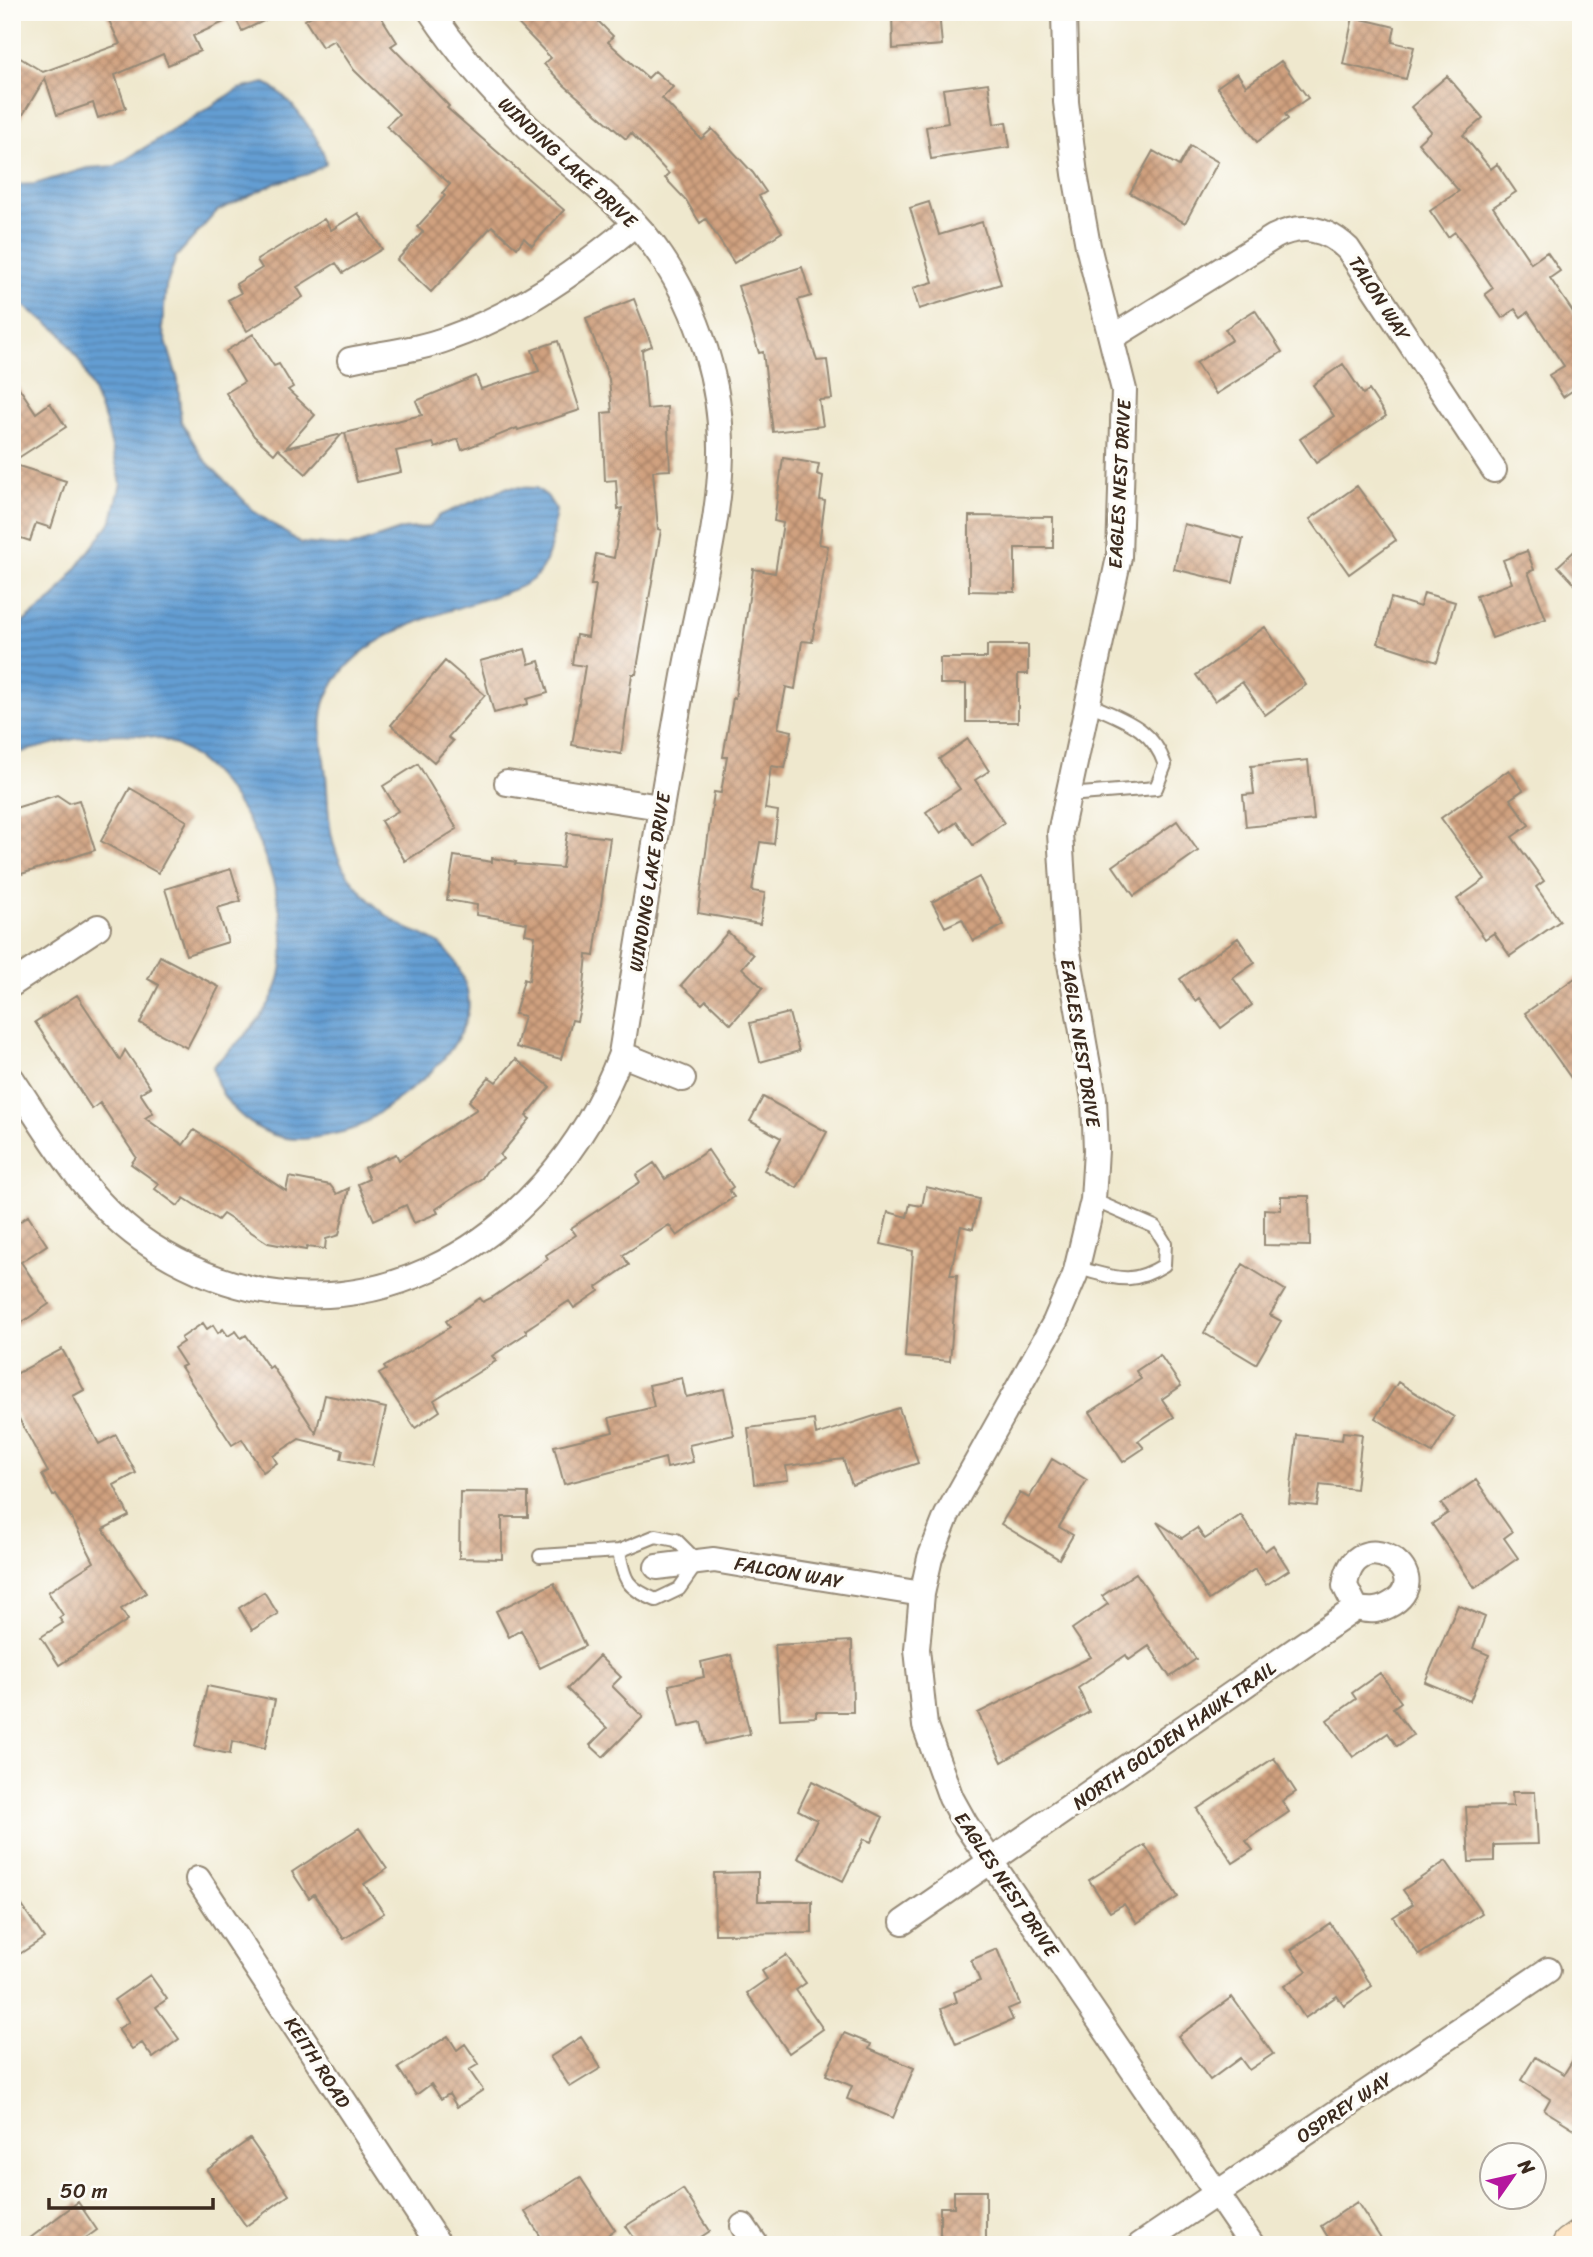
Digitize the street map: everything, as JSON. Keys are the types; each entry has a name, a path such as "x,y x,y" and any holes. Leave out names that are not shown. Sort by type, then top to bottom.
{"street":[{"name":"WINDING LAKE DRIVE","path":"12,1079 91,1193 118,1220 149,1244 183,1264 256,1289 331,1294 407,1279 443,1264 502,1226 538,1193 569,1155 595,1113 621,1054 660,807 715,506 721,453 713,384 700,334 667,266 635,224 487,85 431,12"},
{"name":"EAGLES NEST DRIVE","path":"1064,12 1066,102 1075,174 1088,246 1124,390 1119,557 1060,833 1066,934 1077,1015 1094,1099 1097,1150 1093,1200 1077,1268 1055,1322 947,1515 930,1558 922,1594 917,1649 925,1726 951,1798 991,1863 1252,2245"},
{"path":"350,360 447,339 504,314 558,284 635,224"},
{"name":"TALON WAY","path":"1111,338 1274,237 1288,230 1321,230 1336,237 1348,249 1494,470"},
{"path":"507,783 660,807"},
{"path":"12,984 98,927"},
{"path":"621,1054 684,1079"},
{"name":"FALCON WAY","path":"657,1567 714,1560 922,1594"},
{"name":"NORTH GOLDEN HAWK TRAIL","path":"904,1922 1356,1608"},
{"name":"KEITH ROAD","path":"198,1879 439,2245"},
{"name":"OSPREY WAY","path":"1140,2245 1548,1970"},
{"path":"1570,2245 1581,2237"}],"lane":[{"path":"1068,795 1156,788 1165,765 1158,746 1133,724 1087,702"},
{"path":"1077,1268 1121,1279 1139,1279 1164,1265 1165,1243 1155,1227 1093,1200"},
{"path":"540,1556 619,1550 656,1536 676,1540 698,1562 679,1589 656,1600 633,1591 623,1574 619,1550"}],"water":[{"path":"265,83 283,96 303,118 319,143 326,164 308,174 276,183 217,211 176,257 166,287 162,328 178,380 181,421 203,458 255,512 301,543 350,547 403,529 429,527 440,515 508,487 536,488 547,496 556,510 548,556 533,579 515,589 414,624 372,645 354,659 339,676 327,696 321,725 322,746 332,838 340,861 357,887 384,913 448,952 462,976 469,1004 463,1028 446,1056 409,1091 356,1128 299,1139 269,1133 243,1117 223,1094 213,1066 251,1029 267,1007 278,983 283,950 280,913 271,874 255,835 235,799 209,769 180,747 148,736 97,736 12,755 12,631 55,597 112,520 121,483 105,420 82,365 61,333 21,304 12,303 12,185 35,184 87,168 115,166 239,89"}],"building":[{"path":"105,12 283,12 242,31 235,17 193,36 200,51 168,65 163,54 115,75 126,108 98,118 93,103 57,115 45,78 12,133 12,53 43,72 120,44"},
{"path":"318,12 378,12 397,42 391,46 449,106 447,108 564,210 532,246 524,238 517,248 492,226 431,292 397,260 423,232 417,227 445,196 442,193 450,184 386,126 399,114 354,70 334,40 322,47 305,20"},
{"path":"507,12 589,12 613,36 608,42 648,78 655,71 673,87 662,98 701,139 712,129 753,173 766,192 759,196 782,232 734,263 706,219 700,223 686,200 665,178 669,174 631,133 626,139 564,85 544,64 551,58"},
{"path":"892,12 939,12 942,45 893,49"},
{"path":"1353,17 1395,27 1392,42 1414,47 1406,79 1343,64"},
{"path":"1281,61 1308,98 1285,114 1288,119 1257,142 1217,87 1237,73 1246,86"},
{"path":"1447,76 1483,118 1463,135 1491,169 1497,164 1516,192 1493,207 1531,263 1547,252 1560,271 1550,278 1581,324 1581,390 1578,387 1563,397 1549,375 1564,366 1528,312 1521,317 1515,309 1502,318 1485,294 1493,288 1455,232 1448,237 1430,211 1459,191 1418,143 1431,131 1411,107"},
{"path":"988,83 994,124 1006,122 1010,147 931,159 926,127 948,123 943,89"},
{"path":"1190,146 1218,162 1185,223 1130,193 1153,151 1179,166"},
{"path":"929,202 939,235 982,222 1001,284 919,309 913,288 933,282 910,208"},
{"path":"358,213 382,249 343,273 336,263 297,287 303,297 247,331 228,300 241,293 236,284 262,268 257,260 324,219 331,230"},
{"path":"802,267 811,296 798,300 817,361 827,360 832,399 819,400 823,426 773,432 763,352 759,353 738,286"},
{"path":"634,299 652,346 642,350 647,409 667,407 670,470 653,471 658,529 661,530 636,674 632,674 621,754 572,745 585,666 572,664 576,635 588,637 596,585 591,585 596,554 614,558 622,508 618,509 616,480 605,481 602,413 612,412 609,379 586,318"},
{"path":"1255,310 1282,352 1216,394 1196,363 1232,340 1225,329"},
{"path":"253,334 274,366 279,364 293,387 288,390 315,415 286,448 342,434 306,474 278,449 274,454 254,436 226,393 244,382 226,351"},
{"path":"558,341 580,410 518,430 517,428 462,450 458,439 435,448 433,443 396,451 401,472 357,482 345,433 422,415 416,401 476,376 481,389 539,371 532,350"},
{"path":"1343,364 1363,394 1369,390 1386,416 1316,463 1300,439 1334,416 1313,385"},
{"path":"12,377 36,413 50,403 66,427 12,462"},
{"path":"783,458 819,464 817,474 823,476 820,500 825,501 819,544 828,546 812,642 802,641 795,689 786,687 778,728 792,731 785,768 771,766 765,809 778,811 774,844 760,842 752,891 765,893 760,924 698,913 714,792 721,793 727,757 723,757 733,698 735,699 753,569 775,573 783,523 774,521"},
{"path":"12,464 66,481 51,528 36,523 30,541 12,535"},
{"path":"1357,486 1396,540 1349,574 1310,519"},
{"path":"969,516 1053,517 1053,548 1015,548 1015,592 969,591"},
{"path":"1184,524 1243,539 1233,583 1174,569"},
{"path":"1581,545 1581,591 1558,566"},
{"path":"1527,551 1534,570 1528,572 1546,619 1492,638 1476,596 1512,583 1503,560"},
{"path":"1424,593 1455,602 1437,662 1378,643 1391,598 1420,607"},
{"path":"1265,627 1306,685 1265,715 1242,682 1215,701 1196,675"},
{"path":"987,645 1028,645 1028,674 1018,674 1018,722 966,722 966,684 940,684 940,658 987,658"},
{"path":"525,649 529,664 539,661 548,693 527,699 528,704 494,713 480,661"},
{"path":"445,661 485,695 448,737 453,741 434,762 391,725"},
{"path":"968,739 989,771 975,780 1004,823 973,845 957,822 941,833 926,812 960,789 939,759"},
{"path":"1308,760 1314,820 1246,827 1243,795 1254,794 1251,766"},
{"path":"418,764 457,829 405,861 381,821 398,811 383,786"},
{"path":"1509,770 1523,790 1510,799 1529,825 1512,837 1544,881 1536,887 1560,921 1510,956 1494,933 1485,939 1457,899 1485,879 1441,818"},
{"path":"130,788 187,821 158,873 101,841"},
{"path":"57,795 69,803 79,800 95,850 12,877 12,809"},
{"path":"1177,821 1198,851 1134,896 1113,866"},
{"path":"567,833 610,838 594,956 587,955 577,1021 572,1020 561,1059 516,1047 524,1016 515,1014 524,979 529,981 535,936 525,934 527,923 476,915 477,905 447,900 454,856 492,862 492,858 516,862 515,864 562,868"},
{"path":"231,869 241,901 217,908 228,942 186,955 165,889"},
{"path":"979,877 1004,925 973,941 962,919 945,927 932,902"},
{"path":"728,932 753,955 742,968 763,988 731,1024 706,1000 702,1004 681,985"},
{"path":"1238,938 1255,963 1233,978 1252,1005 1221,1028 1199,998 1195,1001 1180,979"},
{"path":"160,956 219,987 187,1048 140,1023 159,985 148,979"},
{"path":"1581,974 1581,1092 1525,1013"},
{"path":"77,995 120,1060 125,1050 150,1087 140,1093 153,1113 145,1118 183,1145 194,1130 286,1191 289,1177 330,1185 337,1194 349,1188 339,1235 326,1239 325,1249 307,1247 306,1250 268,1243 223,1214 218,1220 184,1198 178,1206 155,1189 159,1184 131,1164 136,1157 100,1103 92,1109 35,1022"},
{"path":"789,1013 799,1051 760,1062 750,1023"},
{"path":"516,1059 550,1087 526,1116 530,1119 500,1155 503,1159 487,1170 482,1178 436,1209 438,1213 414,1223 406,1205 374,1220 358,1184 369,1179 364,1168 396,1154 399,1160 477,1109 469,1101 489,1077 496,1082"},
{"path":"763,1097 827,1132 797,1188 764,1170 781,1138 750,1121"},
{"path":"708,1150 733,1187 729,1190 734,1197 677,1236 669,1225 623,1255 629,1265 597,1287 599,1291 574,1308 569,1301 525,1330 527,1333 492,1356 496,1361 434,1400 440,1411 415,1428 379,1374 386,1370 384,1367 450,1327 446,1321 480,1298 483,1302 493,1297 548,1259 546,1255 576,1235 571,1228 640,1182 636,1175 654,1163 665,1179"},
{"path":"926,1187 979,1199 973,1229 961,1226 950,1275 957,1275 950,1361 905,1357 913,1251 881,1244 888,1212 907,1217 910,1204 922,1206"},
{"path":"1281,1196 1309,1196 1310,1246 1264,1245 1264,1209 1281,1210"},
{"path":"28,1216 47,1245 21,1262 49,1304 12,1329 12,1227"},
{"path":"1243,1264 1285,1290 1270,1315 1281,1321 1256,1364 1204,1333"},
{"path":"203,1323 207,1329 213,1325 218,1333 223,1329 228,1336 236,1331 241,1338 246,1335 269,1368 272,1366 316,1433 325,1395 386,1408 372,1466 341,1459 343,1450 299,1439 273,1456 277,1463 263,1472 242,1439 232,1445 181,1367 185,1365 174,1348 183,1342 181,1338"},
{"path":"62,1349 84,1390 73,1396 99,1444 116,1435 136,1473 114,1485 129,1516 103,1529 146,1593 121,1609 128,1620 59,1665 41,1637 63,1623 59,1618 63,1615 48,1592 94,1562 72,1519 56,1494 53,1496 42,1475 48,1472 12,1406 12,1376"},
{"path":"1160,1355 1181,1386 1162,1399 1174,1417 1138,1441 1144,1448 1123,1462 1090,1412 1141,1379 1136,1371"},
{"path":"682,1378 686,1397 724,1389 734,1435 689,1445 693,1462 667,1468 665,1458 564,1484 554,1446 613,1432 609,1418 654,1407 649,1385"},
{"path":"1398,1382 1454,1417 1432,1453 1375,1418"},
{"path":"899,1408 918,1463 852,1485 843,1459 786,1466 788,1480 754,1484 748,1428 814,1420 816,1435"},
{"path":"1343,1432 1362,1434 1356,1489 1320,1485 1317,1506 1289,1503 1297,1435 1342,1440"},
{"path":"1052,1459 1087,1480 1059,1527 1073,1535 1059,1559 1001,1524 1020,1493 1029,1498"},
{"path":"1476,1480 1512,1532 1504,1538 1518,1558 1475,1588 1432,1524 1448,1513 1441,1504"},
{"path":"460,1492 528,1493 528,1517 502,1517 502,1559 459,1558"},
{"path":"1241,1515 1265,1551 1273,1545 1289,1570 1266,1585 1255,1569 1209,1600 1157,1522 1182,1538 1197,1528 1205,1539"},
{"path":"1136,1573 1196,1659 1170,1677 1149,1646 1129,1660 1126,1655 1078,1688 1089,1712 1002,1762 978,1713 1091,1657 1072,1629 1108,1604 1102,1596"},
{"path":"554,1583 585,1646 540,1668 521,1630 509,1637 496,1611"},
{"path":"264,1592 278,1614 252,1630 239,1608"},
{"path":"1458,1605 1485,1617 1473,1648 1489,1655 1470,1701 1425,1682"},
{"path":"852,1641 853,1712 816,1712 816,1717 780,1719 775,1645"},
{"path":"731,1655 750,1734 706,1744 701,1722 679,1727 669,1685 704,1677 701,1662"},
{"path":"599,1656 621,1677 612,1686 643,1717 603,1757 590,1745 607,1728 567,1689"},
{"path":"1380,1673 1401,1702 1393,1708 1413,1735 1397,1746 1388,1733 1353,1757 1327,1720 1356,1699 1352,1693"},
{"path":"207,1686 275,1700 265,1748 232,1741 230,1754 195,1747"},
{"path":"1274,1758 1296,1792 1282,1801 1289,1812 1246,1841 1253,1850 1233,1863 1197,1809"},
{"path":"812,1781 883,1817 871,1842 864,1839 843,1881 798,1858 817,1820 798,1810"},
{"path":"1512,1792 1535,1792 1538,1844 1494,1845 1494,1861 1469,1862 1466,1807 1513,1806"},
{"path":"359,1828 387,1869 364,1884 384,1913 344,1939 314,1894 309,1898 292,1872"},
{"path":"1145,1845 1178,1897 1137,1923 1124,1904 1110,1912 1089,1880"},
{"path":"1446,1861 1482,1913 1419,1955 1393,1917 1413,1904 1403,1890"},
{"path":"758,1872 758,1901 812,1901 812,1933 715,1934 714,1873"},
{"path":"12,1891 44,1938 12,1959"},
{"path":"1330,1923 1372,1986 1344,2006 1337,1996 1305,2018 1284,1986 1307,1971 1291,1950"},
{"path":"997,1949 1020,2004 1008,2009 1013,2020 956,2044 941,2009 957,2002 954,1992 980,1981 971,1960"},
{"path":"786,1955 806,1983 796,1990 823,2029 789,2053 747,1993 767,1979 762,1971"},
{"path":"150,1975 167,1999 156,2007 179,2039 153,2058 142,2043 132,2049 118,2029 129,2022 114,2000"},
{"path":"1232,1997 1273,2054 1249,2070 1240,2058 1210,2080 1178,2036"},
{"path":"844,2033 871,2044 869,2049 914,2068 893,2118 847,2099 852,2086 826,2075"},
{"path":"448,2036 457,2050 465,2044 479,2064 469,2070 483,2090 457,2107 449,2094 441,2099 431,2084 416,2095 398,2068"},
{"path":"581,2037 601,2068 570,2087 550,2057"},
{"path":"1581,2047 1581,2133 1544,2110 1550,2099 1521,2080 1535,2057 1564,2074"},
{"path":"250,2139 289,2195 246,2226 207,2170"},
{"path":"580,2177 615,2230 593,2245 546,2245 525,2212"},
{"path":"683,2189 710,2231 689,2245 639,2245 626,2226"},
{"path":"954,2191 986,2191 986,2245 940,2245 940,2207 954,2207"},
{"path":"78,2202 97,2230 76,2245 21,2245"},
{"path":"1357,2202 1385,2245 1333,2245 1321,2226"}]}
